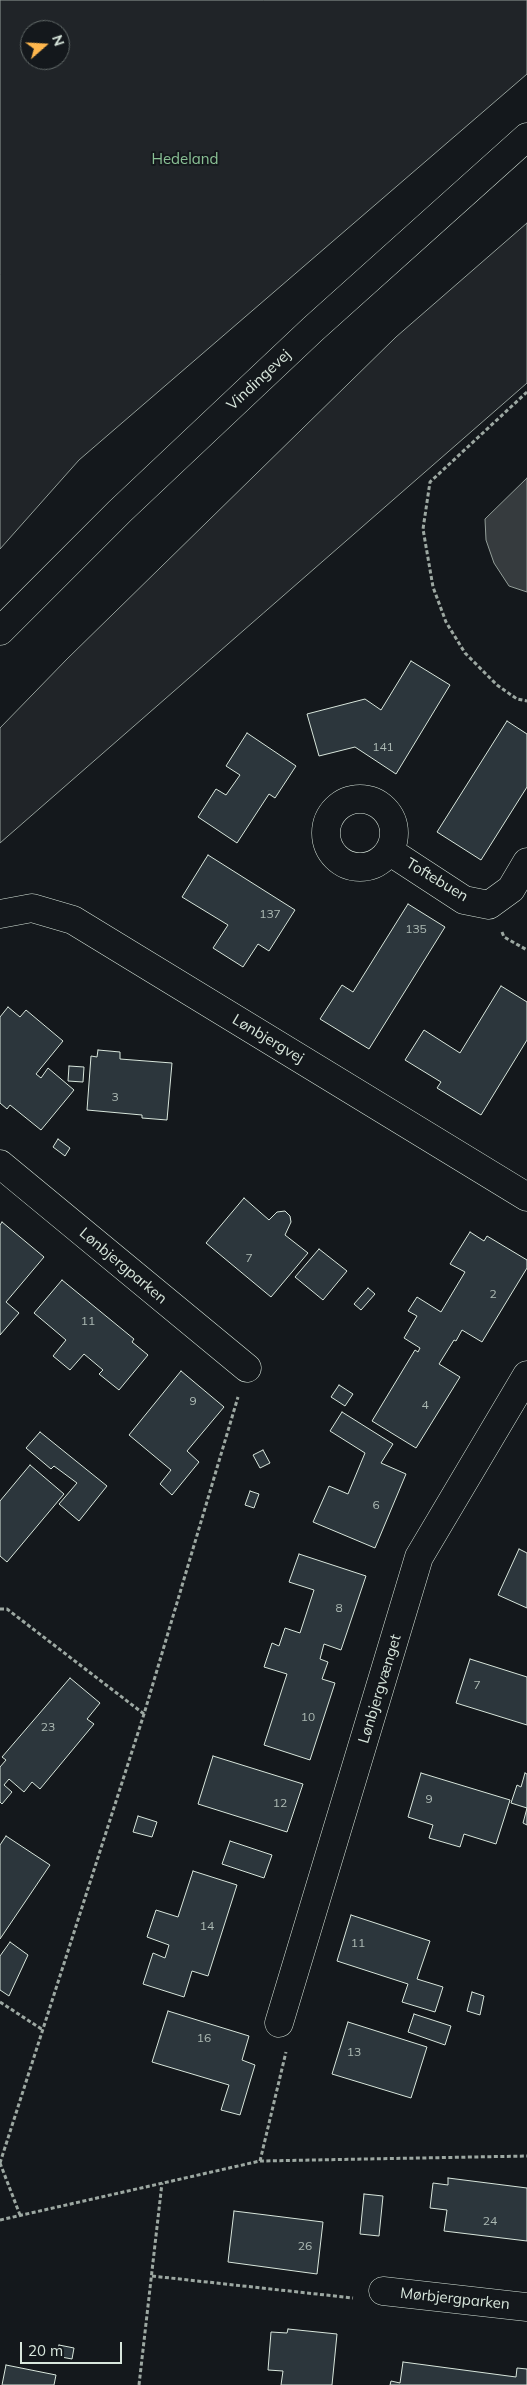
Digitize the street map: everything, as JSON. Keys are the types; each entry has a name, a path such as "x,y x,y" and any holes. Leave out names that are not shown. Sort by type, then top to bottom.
{"street":[{"name":"Vindingevej","path":"0,631 120,511 313,329 527,137"},
{"name":"Toftebuen","path":"389,851 464,900 489,905 511,889 527,862"},
{"name":"Lønbjergvej","path":"0,914 32,908 73,920 527,1197"},
{"name":"Lønbjergparken","path":"0,1164 246,1368"},
{"name":"Lønbjergvænget","path":"279,2023 419,1557 527,1375"},
{"name":"Mørbjergparken","path":"383,2291 527,2307"}],"path":[{"path":"527,392 430,482 423,528 433,587 446,622 465,654 497,685 517,698 527,701"},
{"path":"20,2215 0,2163 144,1714 246,1368"},
{"path":"0,1609 7,1609 144,1714"},
{"path":"0,2002 43,2030"},
{"path":"260,2161 289,2036 279,2023"},
{"path":"0,2220 260,2161 527,2156"},
{"path":"139,2385 162,2183"},
{"path":"152,2276 361,2299 383,2291"}],"green space":[{"name":"Hedeland","path":"0,0 527,0 527,74 79,460 0,549"},
{"path":"527,223 527,383 0,843 0,728 67,659 396,337"}],"shaded area":[{"path":"527,478 527,592 509,586 494,563 486,540 485,519"}],"building":[{"path":"411,661 450,685 396,774 355,747 319,756 307,714 365,699 381,710"},
{"path":"507,721 527,734 527,787 481,860 437,832"},
{"path":"247,733 296,766 275,798 269,794 237,843 198,817 216,789 226,795 240,775 226,766"},
{"path":"208,855 295,910 269,951 258,944 243,967 213,948 228,925 182,897"},
{"path":"408,904 445,927 369,1049 320,1019 342,985 353,992"},
{"path":"501,986 527,1002 527,1040 481,1115 437,1088 441,1082 405,1060 424,1030 460,1053"},
{"path":"8,1007 20,1017 26,1010 63,1041 36,1074 41,1078 48,1068 74,1090 41,1130 10,1105 7,1109 0,1103 0,1017"},
{"path":"98,1050 120,1052 120,1059 172,1063 167,1120 142,1118 142,1115 87,1110 91,1056 97,1057"},
{"path":"69,1066 84,1067 83,1082 68,1081"},
{"path":"58,1139 70,1148 65,1156 53,1147"},
{"path":"244,1198 269,1220 277,1212 285,1211 290,1216 291,1222 285,1235 308,1253 271,1297 206,1243"},
{"path":"2,1222 44,1257 6,1302 19,1313 0,1335 0,1225"},
{"path":"470,1232 484,1241 487,1236 527,1260 527,1268 482,1342 462,1330 439,1364 460,1377 416,1448 372,1421 415,1350 418,1352 420,1348 404,1338 417,1316 408,1311 417,1297 441,1312 465,1272 450,1264"},
{"path":"319,1249 347,1271 323,1300 295,1277"},
{"path":"62,1280 134,1339 132,1342 148,1355 119,1390 99,1374 103,1370 84,1354 70,1370 53,1356 66,1340 34,1313"},
{"path":"368,1288 375,1294 361,1310 354,1304"},
{"path":"181,1371 224,1407 187,1451 199,1462 172,1495 160,1484 171,1470 129,1435"},
{"path":"339,1385 353,1394 345,1406 331,1397"},
{"path":"342,1412 393,1444 381,1463 406,1474 375,1548 313,1522 329,1486 348,1494 365,1453 330,1431"},
{"path":"40,1432 107,1486 79,1521 59,1504 77,1483 54,1466 51,1469 26,1448"},
{"path":"263,1450 270,1463 260,1468 253,1455"},
{"path":"30,1465 64,1494 7,1562 0,1556 0,1501"},
{"path":"250,1491 259,1494 254,1508 245,1505"},
{"path":"519,1549 527,1553 527,1608 498,1595"},
{"path":"299,1554 366,1576 341,1650 324,1644 320,1659 328,1662 322,1679 335,1683 310,1760 264,1745 287,1674 264,1667 272,1643 279,1646 285,1628 300,1633 314,1590 289,1582"},
{"path":"470,1659 527,1677 527,1725 456,1703"},
{"path":"70,1678 100,1703 87,1719 94,1724 40,1789 32,1782 24,1792 9,1779 4,1785 12,1792 2,1804 0,1802 0,1767 6,1760 2,1757"},
{"path":"213,1756 303,1784 287,1832 198,1804"},
{"path":"421,1773 510,1800 496,1844 464,1834 460,1847 429,1838 433,1825 408,1817"},
{"path":"525,1773 527,1774 527,1808 511,1803 517,1785 521,1787"},
{"path":"527,1808 527,1825 523,1823"},
{"path":"138,1816 157,1822 152,1837 133,1832"},
{"path":"6,1836 50,1865 0,1939 0,1845"},
{"path":"230,1841 272,1855 264,1878 222,1864"},
{"path":"193,1871 237,1885 208,1976 192,1971 184,1997 143,1984 153,1953 165,1958 169,1945 147,1937 156,1910 178,1917"},
{"path":"351,1915 430,1941 417,1979 443,1987 435,2012 402,2002 408,1984 337,1961"},
{"path":"10,1942 28,1955 9,1996 0,1990 0,1956"},
{"path":"472,1992 484,1996 480,2015 467,2011"},
{"path":"168,2011 249,2036 242,2060 255,2065 240,2115 221,2110 229,2085 152,2062"},
{"path":"414,2014 451,2026 445,2045 408,2032"},
{"path":"348,2022 427,2047 411,2098 332,2074"},
{"path":"448,2178 527,2188 527,2241 444,2231 447,2210 430,2208 433,2183 448,2185"},
{"path":"364,2194 383,2196 379,2236 360,2234"},
{"path":"234,2211 323,2222 317,2274 228,2262"},
{"path":"288,2329 337,2334 332,2385 281,2385 283,2371 268,2370 271,2332 287,2333"},
{"path":"59,2345 74,2348 72,2359 56,2356"},
{"path":"403,2362 516,2377 517,2368 527,2369 527,2385 390,2385 391,2381 400,2383"},
{"path":"6,2365 56,2375 54,2385 2,2385"}]}
